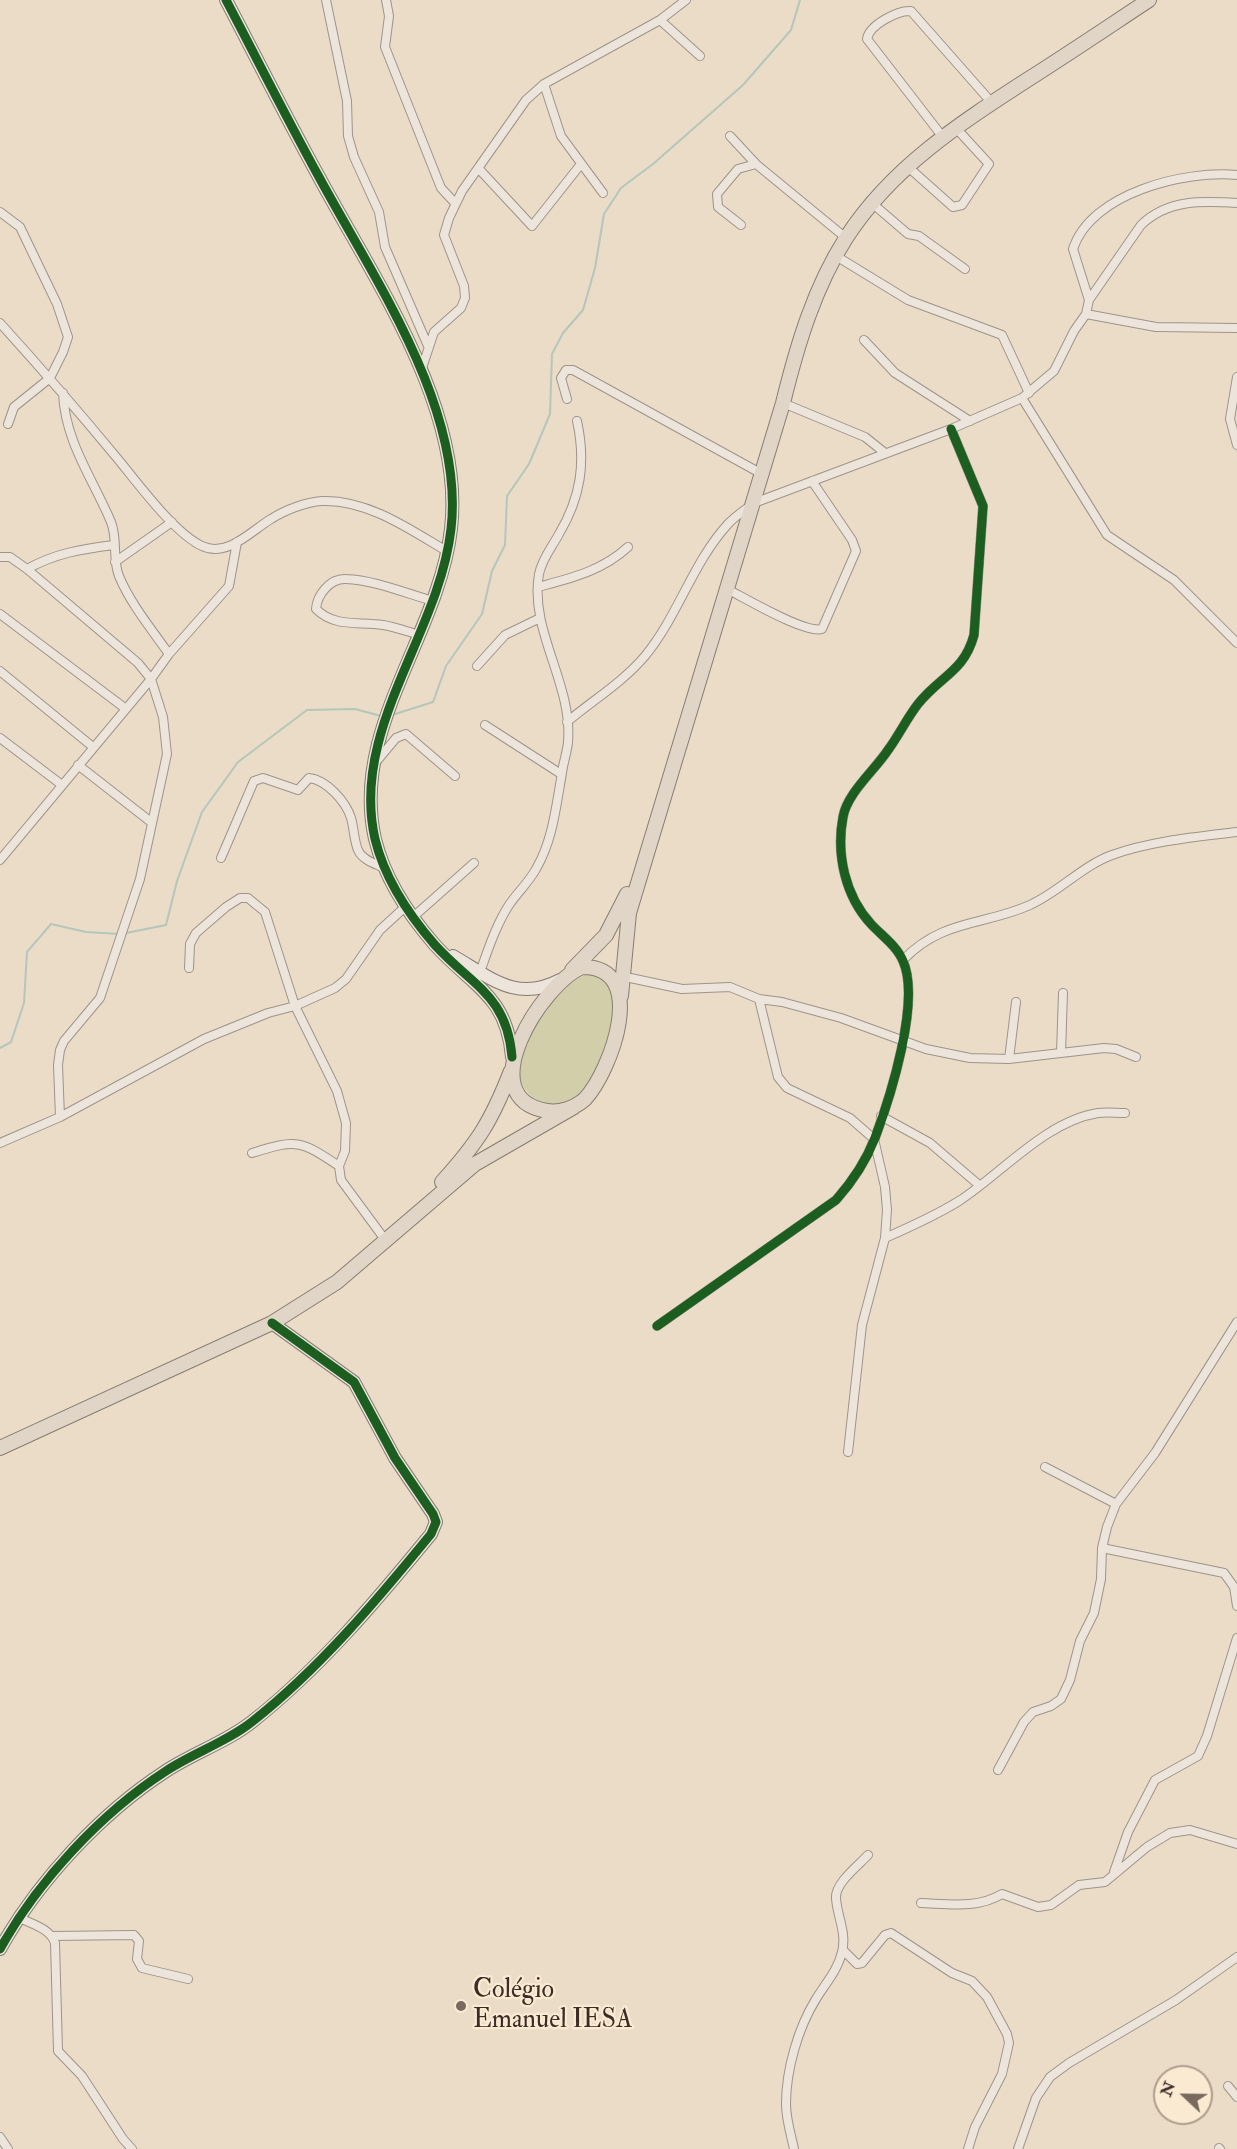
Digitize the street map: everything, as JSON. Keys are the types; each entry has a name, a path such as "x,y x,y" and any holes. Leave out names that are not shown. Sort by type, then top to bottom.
{"main road":[{"path":"0,1448 272,1323 338,1282 492,1152 545,1125 585,1098 603,1068 618,1024 629,913 657,817 754,503 804,328 836,256 846,238 873,204 907,166 942,136 1149,0"},
{"path":"414,1216 483,1133 493,1117 511,1071 512,1057 543,1002 614,922 657,817"},
{"path":"567,975 582,968 604,971 612,977 621,996"},
{"path":"511,1071 518,1092 534,1107 547,1111 561,1111 574,1107"}],"street":[{"path":"226,0 388,302 435,402 448,450 452,494 448,552 420,635 387,717 372,767 371,804 375,838 384,868 404,908 437,947 496,1002 510,1033 512,1057"},
{"path":"326,0 347,101 348,136 354,157 379,212 385,247 428,346"},
{"path":"386,0 389,16 385,47 441,188 455,203"},
{"path":"421,371 434,332 461,308 465,298 464,285 444,235 455,203 526,100 544,84 660,21 686,0"},
{"path":"942,136 867,39 871,28 904,10 911,11 992,103"},
{"path":"660,21 700,56"},
{"path":"544,84 561,136 603,193"},
{"path":"907,166 953,207 962,205 989,164 955,127"},
{"path":"730,136 756,164 846,238"},
{"path":"479,169 532,226 581,164"},
{"path":"741,225 718,207 717,194 738,169 756,164"},
{"path":"1089,300 1073,249 1086,224 1110,204 1160,183 1221,173 1237,175"},
{"path":"567,722 621,681 645,656 671,619 708,552 729,523 754,503 951,429 1025,396 1054,371 1074,331 1086,314 1089,300 1141,225 1152,214 1180,203 1237,203"},
{"path":"873,204 908,234 919,236 965,269"},
{"path":"0,212 20,227 68,337 50,378 14,407 8,424"},
{"path":"836,256 908,300 1002,335 1025,396 1107,535 1174,580 1237,642"},
{"path":"1086,314 1156,327 1237,328"},
{"path":"0,323 63,393 172,522 202,547 218,549 237,542 273,518 321,501 344,502 373,511 448,552"},
{"path":"864,340 895,373 970,421"},
{"path":"567,399 561,378 566,370 573,370 762,474"},
{"path":"1237,376 1230,419 1237,445"},
{"path":"63,393 64,417 86,472 114,528 115,562 119,577 169,654"},
{"path":"783,403 865,436 885,453"},
{"path":"480,972 507,908 544,854 558,801 568,742 567,722 553,658 540,618 538,587 544,559 568,518 581,480 583,447 577,421"},
{"path":"657,1326 836,1200 851,1183 874,1139 904,1041 910,992 903,960 858,909 846,880 841,853 843,816 855,794 888,752 918,704 944,676 961,665 972,643 983,540 983,506 951,429"},
{"path":"727,589 816,631 822,629 856,551 852,540 812,481"},
{"path":"115,562 172,522"},
{"path":"0,860 151,679 169,654 229,586 237,542"},
{"path":"27,569 47,558 74,549 114,545"},
{"path":"538,587 606,565 628,548"},
{"path":"0,557 10,557 27,569 138,663 151,679 163,717 167,754 140,879 100,998 64,1041 60,1050 58,1065 60,1117"},
{"path":"420,635 387,625 354,624 324,617 316,609 316,602 327,586 345,579 432,601"},
{"path":"0,614 126,709"},
{"path":"477,666 506,635 540,618"},
{"path":"0,671 93,747"},
{"path":"485,725 561,774"},
{"path":"372,767 396,738 406,734 455,776"},
{"path":"0,738 62,785"},
{"path":"78,765 152,822"},
{"path":"221,858 254,781 263,778 298,790 309,778 328,788 342,801 351,816 358,851 364,858 384,868"},
{"path":"903,960 919,943 942,931 1030,905 1111,855 1197,837 1237,832"},
{"path":"412,918 474,863"},
{"path":"189,968 190,944 196,933 226,907 240,898 248,898 266,912 295,1006 337,1091 346,1123 345,1151 339,1166 341,1180 386,1241"},
{"path":"0,1143 60,1117 204,1039 268,1013 295,1006 335,988 346,979 380,930 404,908"},
{"path":"437,947 480,972 515,988 529,991 545,988 567,975"},
{"path":"621,976 682,989 730,987 759,999 782,1002 841,1018 926,1049 970,1058 1009,1059 1104,1048 1116,1049 1136,1057"},
{"path":"1061,1053 1063,993"},
{"path":"759,999 778,1077 787,1088 850,1118 874,1139 885,1187 887,1210 885,1238 862,1324 849,1452"},
{"path":"1009,1059 1016,1002"},
{"path":"885,1238 916,1225 960,1200 1041,1139 1072,1122 1097,1113 1125,1113"},
{"path":"881,1116 930,1143 980,1185"},
{"path":"252,1153 285,1143 302,1144 339,1166"},
{"path":"998,1770 1024,1722 1033,1712 1051,1706 1061,1698 1070,1680 1080,1641 1094,1613 1101,1579 1102,1548 1116,1504 1155,1453 1237,1322"},
{"path":"0,1949 18,1917 59,1865 144,1786 168,1769 250,1723 289,1690 318,1662 431,1534 436,1522 434,1514 395,1458 354,1382 272,1323"},
{"path":"1044,1467 1116,1504"},
{"path":"1102,1548 1224,1574 1234,1587 1237,1606"},
{"path":"1113,1875 1128,1832 1155,1780 1198,1756 1208,1736 1237,1638"},
{"path":"921,1903 966,1905 989,1902 1002,1894 1012,1895 1025,1904 1038,1908 1051,1905 1079,1885 1105,1882 1147,1847 1170,1833 1190,1830 1237,1844"},
{"path":"794,2149 786,2105 789,2075 801,2030 816,2000 828,1983 843,1950 840,1908 836,1897 840,1886 868,1855"},
{"path":"18,1917 52,1936 134,1935 139,1941 137,1959 142,1968 188,1979"},
{"path":"843,1950 856,1964 862,1963 885,1935 891,1933 952,1973 972,1981 987,1997 1003,2023 1009,2043 1002,2074 975,2127 968,2149"},
{"path":"52,1936 58,2051 82,2076 132,2149"},
{"path":"1017,2149 1036,2098 1050,2077 1069,2063 1176,2000 1237,1957"},
{"path":"1228,2086 1237,2097"},
{"path":"0,2137 8,2149"}],"shaded area":[{"path":"589,974 597,975 608,983 613,999 613,1019 601,1060 587,1086 570,1102 549,1105 540,1102 525,1089 520,1080 519,1054 530,1033 562,992 574,980"}],"waterway":[{"path":"392,715 433,702 446,666 482,614 492,571 505,545 507,496 529,464 550,414 552,354 563,333 583,310 595,268 604,214 621,188 653,164 743,85 791,30 800,0"},
{"path":"126,933 166,925 177,881 202,812 238,762 307,710 355,709 381,716"},
{"path":"0,1048 11,1042 24,1003 27,952 51,924 86,932 120,934"}],"cycle path":[{"path":"226,0 411,346 430,392 444,438 452,484 451,529 443,568 431,607 399,683 385,721 375,759 371,798 375,839 391,882 416,921 435,945 486,993 495,1005 509,1036 512,1057"},
{"path":"657,1326 836,1200 863,1163 881,1121 895,1075 906,1024 908,978 897,950 862,913 849,888 842,860 841,831 843,817 850,799 882,758 918,704 958,666 970,647 974,635 983,506 951,429"},
{"path":"0,1949 33,1898 73,1850 95,1828 118,1807 166,1771 243,1728 278,1700 325,1656 390,1584 431,1534 436,1522 433,1514 395,1458 354,1382 272,1323"}],"place":[{"name":"Colégio Emanuel IESA","path":"461,2006"}]}
